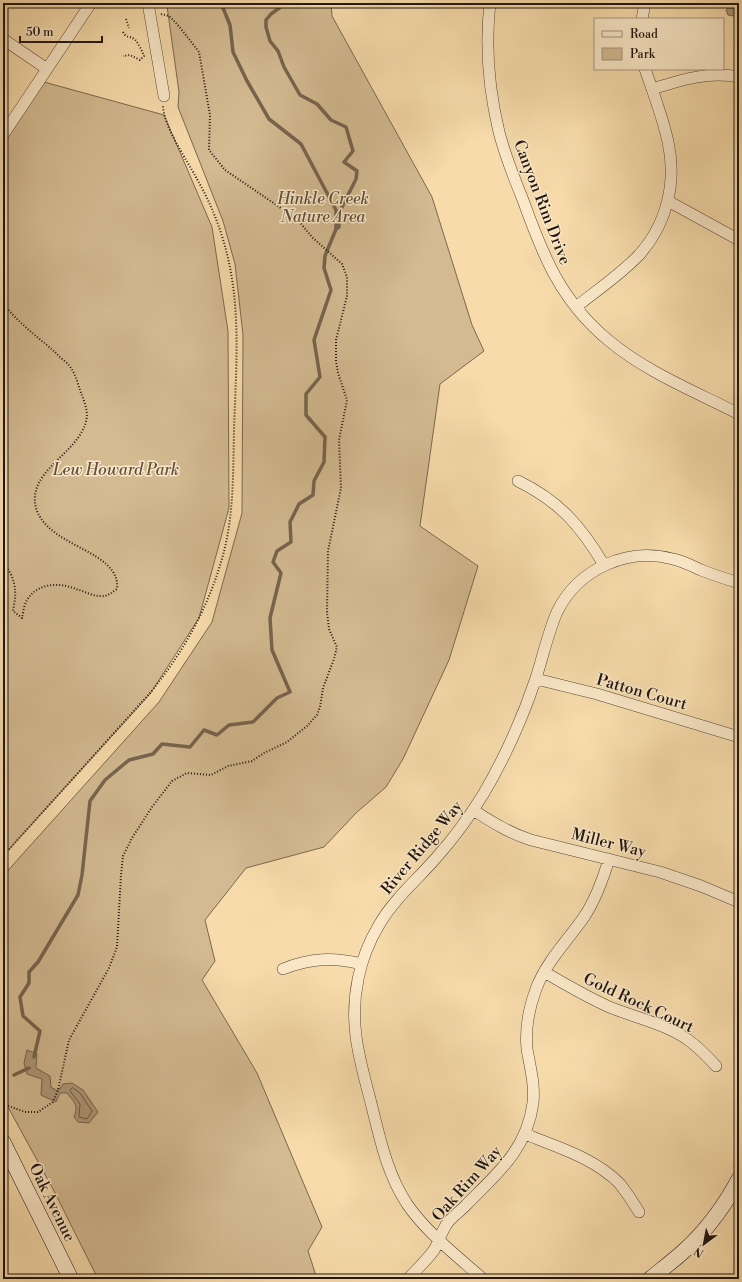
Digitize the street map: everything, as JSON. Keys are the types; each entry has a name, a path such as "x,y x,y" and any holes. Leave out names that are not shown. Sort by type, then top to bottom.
{"main road":[{"name":"Oak Avenue","path":"3,1142 71,1279"},
{"path":"650,1279 684,1251 699,1236 719,1212 739,1179"}],"street":[{"path":"3,135 91,3"},
{"path":"148,3 164,96"},
{"name":"Canyon Rim Drive","path":"490,3 488,50 490,78 500,132 507,159 539,245 563,291 606,339 627,355 649,369 739,414"},
{"path":"642,18 645,3"},
{"path":"3,39 47,69"},
{"path":"576,307 638,256 654,234 662,219 668,201 671,183 671,157 668,140 645,70"},
{"path":"652,89 686,78 703,75 739,77"},
{"path":"668,201 739,240"},
{"path":"518,481 552,501 566,513 590,541 604,565"},
{"name":"River Ridge Way","path":"484,1279 425,1226 408,1205 396,1184 384,1156 359,1056 356,1036 355,999 362,964 379,924 389,909 457,833 484,792 504,755 536,679 554,621 562,602 579,582 604,565 634,556 661,556 682,561 721,578 739,583"},
{"name":"Patton Court","path":"536,679 597,694 739,736"},
{"name":"Miller Way","path":"473,810 516,835 660,872 701,886 739,902"},
{"name":"Oak Rim Way","path":"408,1279 433,1250 446,1225 513,1156 525,1134 530,1117 533,1094 532,1075 527,1048 528,1022 536,988 544,972 593,903 609,859"},
{"path":"283,969 312,960 346,960 362,964"},
{"name":"Gold Rock Court","path":"544,972 607,1006 670,1030 686,1038 700,1049 716,1066"},
{"path":"525,1134 592,1162 619,1184 630,1197 639,1212"}],"path":[{"path":"3,1099 6,1105 25,1112 38,1112 53,1102 58,1090 69,1040 109,968 117,947 123,856 132,838 152,807 172,781 187,773 211,775 228,766 252,761 264,753 287,742 307,726 317,715 323,688 334,660 337,647 329,629 326,612 328,551 341,488 339,440 347,400 338,373 336,361 336,340 347,296 347,278 342,264 312,237 297,219 225,170 209,150 210,115 199,52 169,16 158,13"},
{"path":"126,19 129,28"},
{"path":"123,32 127,37 137,41 138,46 144,56 140,60 130,56 123,56"},
{"path":"3,856 164,676 208,600 222,560 231,504 237,346 235,289 231,267 220,229 201,187 173,137 163,110 164,96"},
{"path":"3,303 28,329 71,367 76,377 87,416 78,440 40,479 35,497 36,508 43,522 52,531 102,560 110,568 117,582 116,589 108,595 100,596 74,588 57,585 42,587 33,592 26,602 22,618 13,611 15,590 10,574 6,566 3,564"}],"green space":[{"name":"Hinkle Creek Nature Area","path":"160,3 331,3 332,16 432,197 472,325 484,351 440,384 420,526 478,566 449,660 403,759 386,787 356,813 324,847 246,868 205,920 215,961 202,980 257,1073 322,1227 308,1251 317,1279 98,1279 54,1191 3,1098 3,876 159,702 212,622 242,513 243,335 235,264 223,221 178,107 179,92 167,6 160,5"},
{"name":"Lew Howard Park","path":"44,82 164,115 212,227 228,331 229,508 199,618 150,694 3,856 3,144"}],"water":[{"path":"728,8 739,9 739,21 736,20 734,16 728,15 726,10"},
{"path":"27,1050 37,1054 36,1068 50,1076 51,1087 59,1090 63,1084 72,1083 83,1090 98,1112 89,1123 78,1122 74,1117 76,1107 74,1101 67,1093 60,1093 56,1102 41,1095 42,1079 27,1074 24,1063"}],"waterway":[{"path":"34,1057 40,1031 23,1016 20,997 29,983 29,972 38,962 78,895 82,875 90,801 105,780 129,760 153,754 162,744 190,747 204,730 217,735 229,725 253,722 277,698 290,692 272,650 270,618 281,573 273,562 277,551 291,542 290,522 299,504 313,495 314,481 324,462 325,437 306,415 306,394 320,377 314,340 331,290 324,268 325,256 336,229 336,210 301,144 269,119 247,81 233,52 230,25 221,3"},
{"path":"286,3 271,14 266,20 266,27 270,41 278,51 284,67 300,95 317,104 331,120 346,127 353,151 344,162 357,171 356,179 339,213 339,227 336,229"},
{"path":"14,1075 29,1068"}]}
